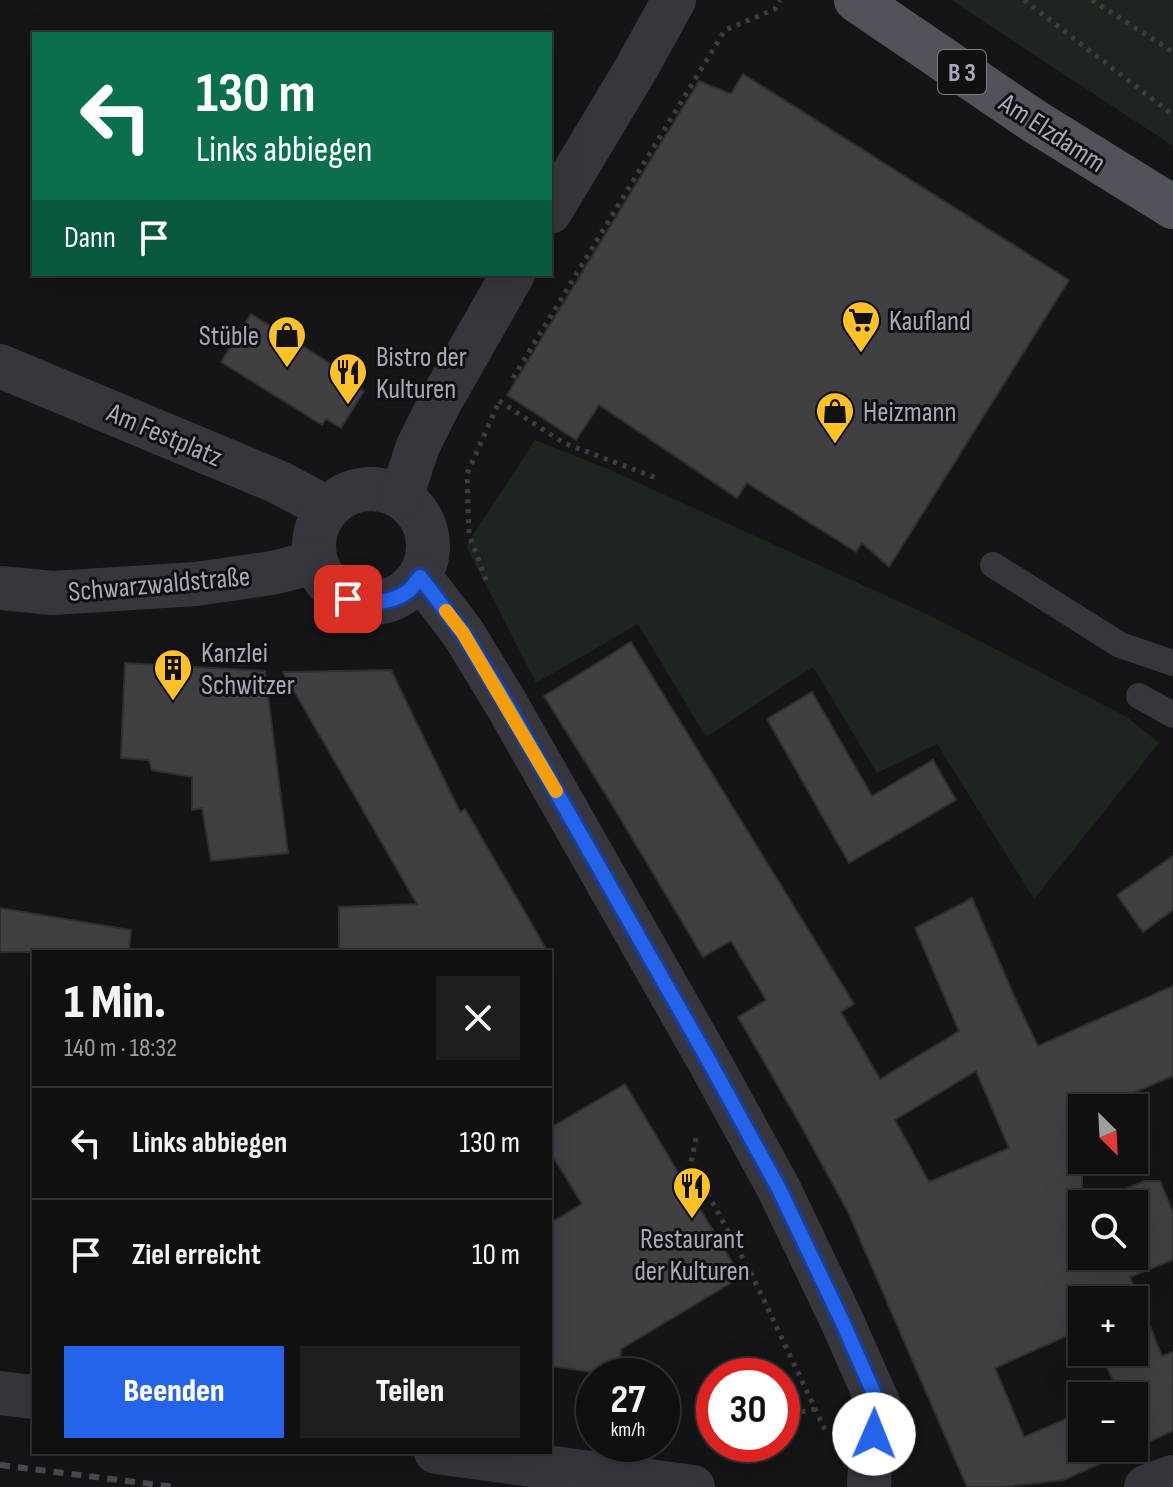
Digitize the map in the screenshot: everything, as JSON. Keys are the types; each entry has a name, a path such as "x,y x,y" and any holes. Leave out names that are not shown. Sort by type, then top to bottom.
{"main road":[{"name":"Am Elzdamm","path":"856,0 1034,121 1173,207"}],"street":[{"path":"552,209 674,0"},
{"path":"401,497 418,446 440,402 512,276"},
{"name":"Am Festplatz","path":"0,366 278,482 327,508"},
{"path":"374,489 401,497 417,512 427,534 428,556 420,577 408,592 391,600 373,603 348,599 330,586 316,562 316,529 327,508 350,493 374,489"},
{"name":"Schwarzwaldstraße","path":"0,588 53,593 196,584 272,573 316,562"},
{"path":"420,577 463,633 508,707 779,1189 879,1405 869,1487"},
{"path":"0,1393 32,1397"},
{"path":"451,1454 693,1487"},
{"path":"1146,1487 1173,1477"}],"lane":[{"path":"993,565 1120,645 1173,663"},
{"path":"1139,696 1173,715"}],"path":[{"path":"463,633 493,599 469,534 467,474 499,401 725,30 775,9 780,0"},
{"path":"1024,0 1173,115"},
{"path":"1092,0 1173,52"},
{"path":"499,401 564,443 659,479"},
{"path":"691,1163 753,1277 832,1444"},
{"path":"800,1412 815,1409"}],"shaded area":[{"path":"951,0 1173,0 1173,146"},
{"path":"535,440 608,469 935,618 1127,717 1159,743 1034,899 937,744 877,773 813,667 706,737 638,624 536,683 466,546"}],"building":[{"path":"743,74 1069,280 889,567 862,543 856,552 747,483 737,498 599,405 576,440 507,395 699,81 731,94"},
{"name":"Stüble","path":"251,314 352,377 349,382 364,391 341,428 326,419 322,425 221,362"},
{"path":"631,642 854,1004 841,1012 880,1079 959,1031 915,928 972,898 1038,1046 1173,986 1173,1076 1131,1094 1068,1094 1068,1174 1082,1174 1082,1190 1068,1190 1068,1270 1148,1270 1130,1277 1134,1286 1068,1286 1068,1335 995,1368 1024,1437 1068,1418 1068,1462 1104,1462 1064,1480 1004,1487 967,1487 849,1214 738,1017 766,1000 731,941 703,957 544,696","holes":["976,1071 1009,1148 929,1182 895,1120"]},
{"path":"125,663 265,671 288,853 211,861 202,808 192,810 192,777 152,770 149,760 121,758"},
{"path":"391,670 460,812 465,809 547,950 339,950 339,907 417,904 283,672"},
{"path":"812,692 872,796 933,760 956,800 849,863 767,719"},
{"path":"1173,856 1173,910 1143,932 1117,895"},
{"path":"0,908 131,930 129,950 0,952"},
{"path":"625,1084 741,1277 621,1349 620,1358 576,1358 576,1370 552,1366 552,1222 582,1204 552,1155 552,1127"},
{"path":"1144,1181 1160,1181 1173,1212 1173,1260 1148,1270 1148,1190 1123,1190"},
{"path":"1148,1321 1162,1356 1173,1352 1173,1431 1148,1442 1148,1382 1114,1382 1106,1366 1148,1366"}],"railway":[{"path":"0,1465 175,1487"}],"slow traffic":[{"path":"446,611 463,633 556,791"}],"place":[{"name":"Kaufland","path":"861,354"},
{"name":"Stüble","path":"287,369"},
{"name":"Bistro der Kulturen","path":"348,406"},
{"name":"Heizmann","path":"835,445"},
{"name":"Kanzlei Schwitzer","path":"173,702"},
{"name":"Restaurant der Kulturen","path":"692,1220"}],"route":[{"path":"348,599 373,603 391,600 408,592 420,577 463,633 508,707 779,1189 879,1405 874,1434"}]}
